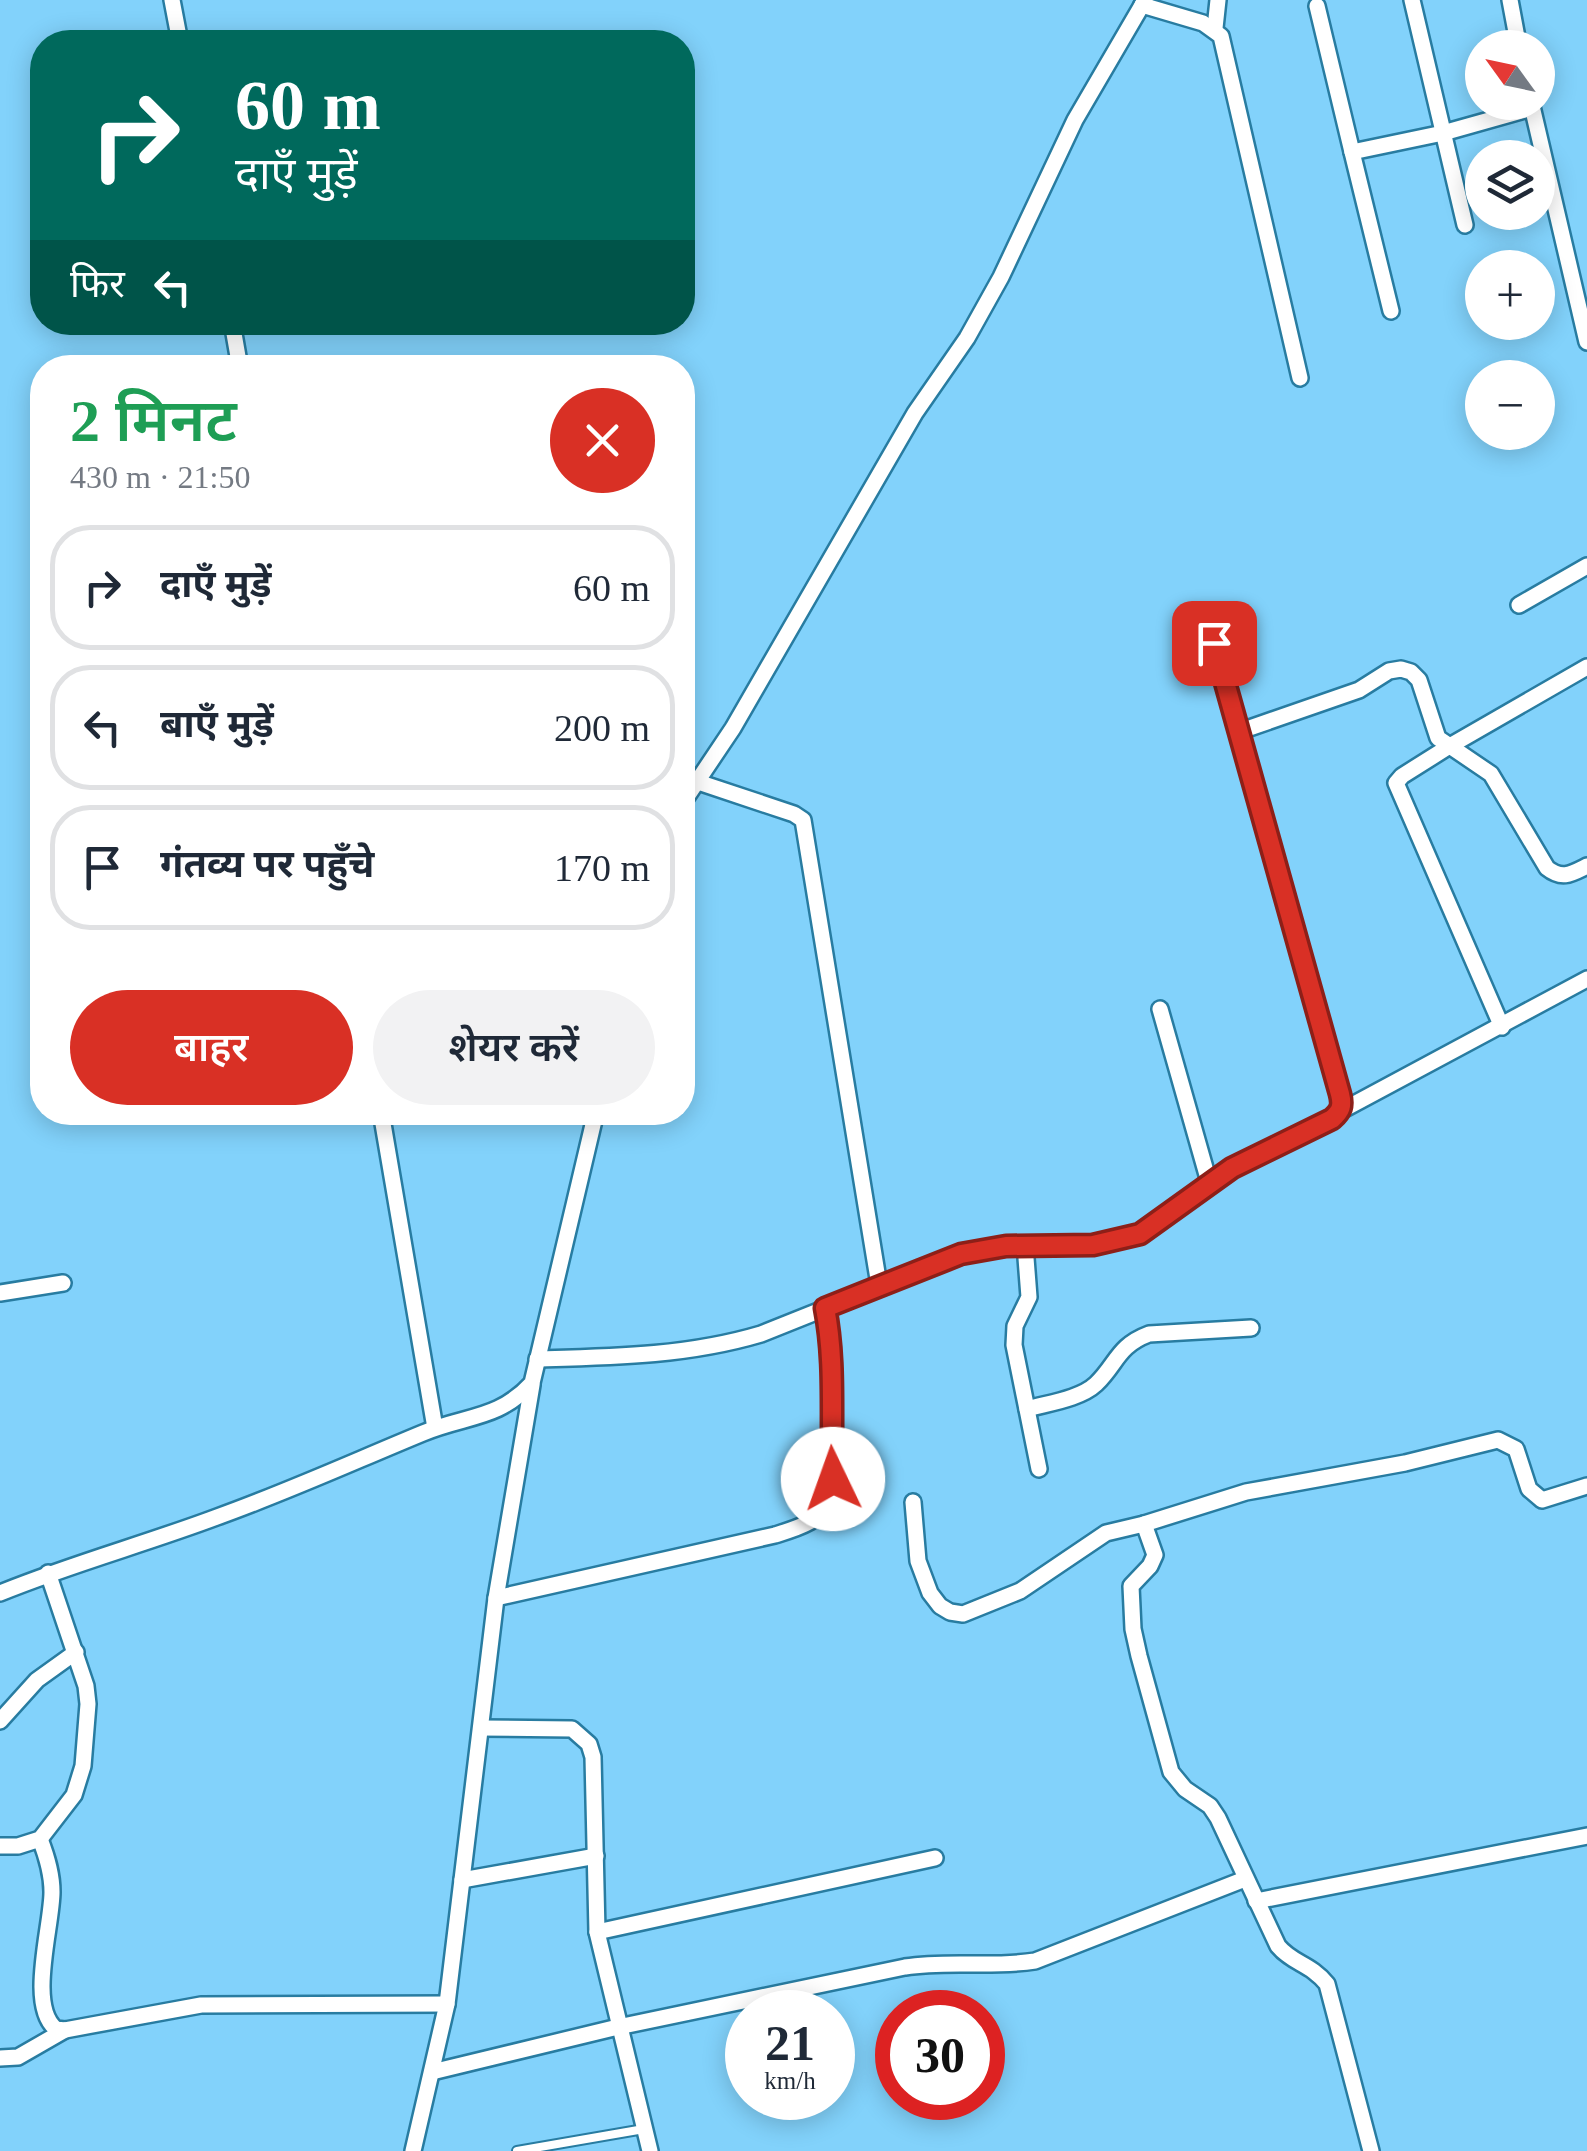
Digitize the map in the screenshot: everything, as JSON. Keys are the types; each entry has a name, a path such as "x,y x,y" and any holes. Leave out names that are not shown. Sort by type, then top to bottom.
{"street":[{"path":"172,0 178,30"},
{"path":"1218,0 1215,28 1224,43 1300,378"},
{"path":"1412,0 1465,225"},
{"path":"1510,0 1516,30"},
{"path":"880,1285 803,820 695,781 732,728 915,413 968,338 1075,120 1143,3 1215,28"},
{"path":"1317,6 1391,311"},
{"path":"1352,152 1484,120"},
{"path":"1535,120 1587,342"},
{"path":"1519,605 1587,566"},
{"path":"1214,643 1343,1104 1339,1112"},
{"path":"1502,1026 1396,788 1402,776 1587,667"},
{"path":"1238,732 1331,702 1360,690 1389,671 1401,668 1412,672 1419,680 1438,738 1491,774 1547,868 1556,876 1567,876 1587,866"},
{"path":"537,1359 686,1352 761,1334 961,1254 1025,1246 1093,1245 1140,1234 1209,1182 1587,979"},
{"path":"1160,1009 1209,1182"},
{"path":"383,1125 435,1428"},
{"path":"413,2151 446,2004 496,1598 532,1383 593,1125"},
{"path":"1025,1246 1029,1297 1014,1332 1039,1469"},
{"path":"0,1293 63,1283"},
{"path":"496,1598 775,1536 800,1528 818,1516 833,1496 831,1341 825,1308"},
{"path":"1027,1409 1087,1390 1097,1383 1124,1347 1148,1334 1251,1328"},
{"path":"0,1592 218,1517 435,1428 498,1411 515,1402 532,1383"},
{"path":"913,1502 922,1574 940,1606 963,1614 1020,1591 1106,1533 1246,1492 1405,1463 1498,1440 1516,1449 1529,1489 1542,1500 1587,1486"},
{"path":"1144,1524 1155,1555 1132,1586 1133,1629 1165,1756 1178,1782 1200,1797 1218,1818 1278,1946 1286,1957 1315,1969 1326,1984 1371,2151"},
{"path":"0,1846 18,1846 40,1839 74,1796 83,1766 88,1704 76,1652 48,1573"},
{"path":"0,1721 37,1680 76,1652"},
{"path":"482,1728 572,1729 589,1744 593,1757 597,1932 650,2151"},
{"path":"1256,1901 1587,1836"},
{"path":"40,1839 51,1872 52,1896 43,1971 44,2013 48,2022 65,2030"},
{"path":"462,1880 596,1856"},
{"path":"597,1932 935,1858"},
{"path":"432,2072 618,2026 905,1967 935,1962 1036,1961 1245,1879"},
{"path":"0,2058 18,2057 65,2030 201,2005 446,2004"}],"lane":[{"path":"516,2151 644,2129"}],"route":[{"path":"833,1479 832,1356 825,1308 961,1254 1006,1246 1093,1245 1140,1234 1232,1168 1332,1119 1343,1104 1214,643"}]}
